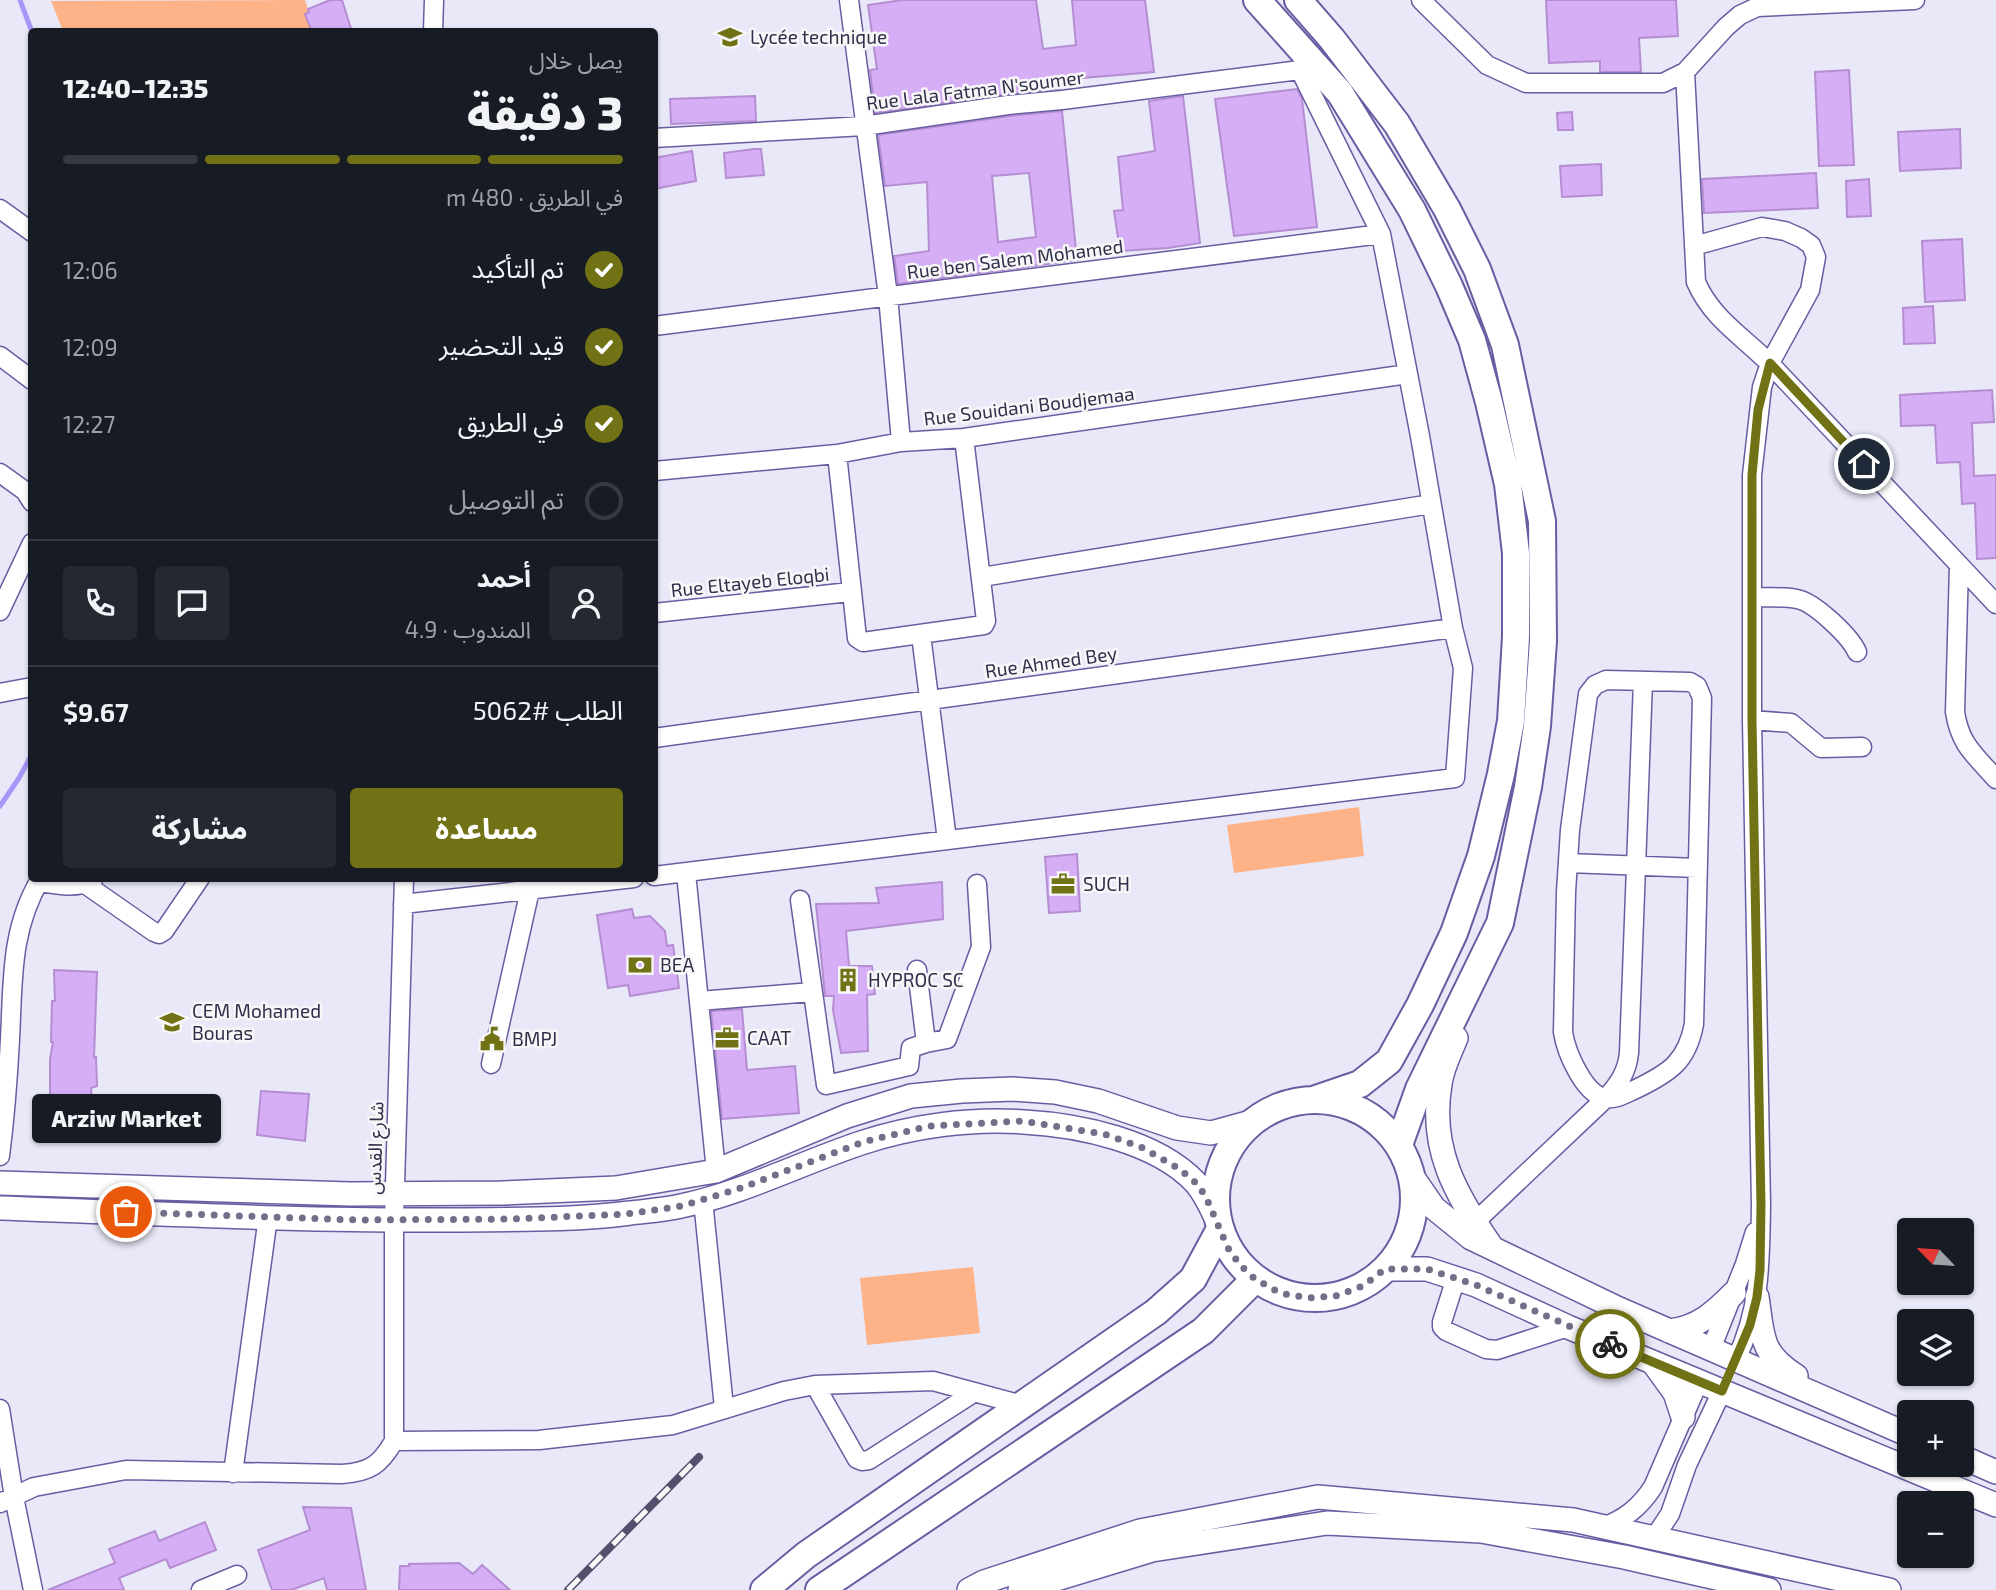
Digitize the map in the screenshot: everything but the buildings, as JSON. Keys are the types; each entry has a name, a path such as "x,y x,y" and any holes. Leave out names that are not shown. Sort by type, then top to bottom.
{"highway":[{"path":"1257,0 1340,93 1412,210 1449,286 1472,340 1489,402 1508,484 1516,553 1516,637 1511,720 1481,856 1454,933 1420,1005 1389,1061 1360,1084 1316,1099 1293,1101 1251,1122 1233,1142 1220,1167 1215,1193 1219,1225 1228,1248 1240,1265 1255,1279 1280,1293 1308,1298 1336,1296 1363,1286 1385,1269 1405,1241 1414,1209 1412,1176 1399,1145 1377,1121 1349,1105 1316,1099"},
{"path":"1298,0 1332,39 1396,124 1447,209 1477,269 1505,345 1542,521 1543,641 1538,726 1500,923 1469,981 1419,1089 1399,1145"},
{"path":"764,1590 806,1555 1156,1312 1193,1279 1219,1225"},
{"path":"819,1590 1203,1331 1255,1279"}],"main road":[{"path":"1493,1249 1455,1191 1440,1149 1436,1115 1444,1070 1500,923"},
{"path":"0,1183 350,1194 502,1193 616,1188 716,1171 807,1132 911,1096 1013,1089 1055,1092 1098,1101 1177,1128 1211,1133 1251,1122"},
{"path":"0,1208 394,1220 627,1214 703,1200 863,1142 929,1126 1023,1121 1104,1134 1141,1147 1178,1168 1194,1181 1205,1195 1219,1225"},
{"path":"807,1132 822,1157"},
{"path":"1412,1176 1434,1208 1471,1238 1619,1309 1897,1430"},
{"path":"1385,1269 1427,1269 1456,1278 1996,1505"},
{"path":"1669,1331 1692,1327 1703,1321 1734,1293"},
{"path":"1757,1297 1763,1339 1772,1357 1789,1372 1843,1406"},
{"path":"1605,1342 1619,1309"},
{"path":"1699,1381 1711,1349"},
{"path":"1722,1391 1736,1360"},
{"path":"1652,1362 1675,1393 1683,1418"},
{"path":"1974,1462 1996,1472"},
{"path":"969,1590 984,1582 1140,1531 1318,1497 1573,1520 1889,1590"},
{"path":"1020,1590 1152,1550 1327,1522 1481,1531 1624,1557 1769,1590"},
{"path":"1624,1557 1654,1538"}],"street":[{"path":"433,28 434,0"},
{"path":"849,0 888,296 901,442"},
{"path":"1422,0 1487,65 1526,83 1663,83 1685,72 1726,27 1757,4 1914,0"},
{"name":"Rue Lala Fatma N'soumer","path":"658,138 864,126 1008,105 1300,69 1381,234"},
{"path":"1685,72 1696,282 1704,300 1715,315 1770,363 1959,565 1988,589 1996,604"},
{"path":"0,209 28,229"},
{"path":"1694,246 1762,227 1785,231 1811,244 1816,257 1810,290 1770,363 1758,410 1752,475 1752,720 1761,1205 1757,1297 1750,1325 1736,1360"},
{"path":"658,876 1455,778 1463,668 1453,628 1381,234"},
{"name":"Rue ben Salem Mohamed","path":"658,325 1381,234"},
{"path":"0,356 28,377"},
{"name":"Rue Souidani Boudjemaa","path":"658,471 837,454 901,442 964,438 1408,374"},
{"path":"837,454 850,592 859,641 921,635 984,625 986,621 964,438"},
{"path":"0,473 28,496"},
{"path":"982,577 1431,504"},
{"path":"2,599 28,550"},
{"path":"1959,565 1955,712 1963,742 1996,779"},
{"name":"Rue Eltayeb Eloqbi","path":"658,613 850,592"},
{"path":"1753,597 1795,598 1807,603 1846,636 1857,652"},
{"name":"Rue Ahmed Bey","path":"658,737 1453,628"},
{"path":"921,635 947,840"},
{"path":"1606,680 1643,681 1690,682 1697,686 1701,693 1694,1024 1687,1049 1671,1070 1660,1078 1614,1098 1605,1098 1598,1096 1587,1086 1565,1042 1566,892 1570,830 1588,694 1595,685 1606,680"},
{"path":"1475,1222 1617,1086 1628,1063 1643,681"},
{"path":"1,693 28,688"},
{"path":"1752,720 1791,723 1815,746 1821,748 1863,747"},
{"path":"1568,863 1697,868"},
{"path":"686,873 716,1171"},
{"path":"0,1156 7,1091 15,945 24,911 39,882"},
{"path":"49,882 63,885 84,882"},
{"path":"92,882 159,934 164,931 197,882"},
{"name":"شارع القدس","path":"394,1441 394,1220 404,882"},
{"path":"403,904 599,882"},
{"path":"800,900 825,1085 909,1066 911,1048 926,1042 947,1039 981,947 977,884"},
{"path":"491,1064 530,890"},
{"path":"917,970 926,1042"},
{"path":"699,1001 812,992"},
{"path":"703,1200 724,1408"},
{"path":"1711,1349 1748,1254 1761,1205"},
{"path":"233,1473 268,1217"},
{"path":"1456,1278 1442,1322 1443,1327 1446,1331 1486,1349 1497,1350 1568,1327"},
{"path":"7,1500 34,1487 126,1470 364,1473 384,1458 394,1441 539,1440 673,1425 784,1391 815,1385 933,1381 1022,1405"},
{"path":"1603,1527 1627,1516 1646,1499 1699,1381"},
{"path":"815,1385 857,1459 862,1461 869,1460 975,1392"},
{"path":"1654,1538 1670,1514 1687,1465 1722,1391"},
{"path":"0,1409 7,1500 33,1590"},
{"path":"201,1590 237,1575"}],"shaded area":[{"path":"305,0 309,12 333,28 62,28 51,1"},
{"path":"1359,807 1364,856 1234,873 1227,825"},
{"path":"973,1267 980,1333 867,1345 860,1278"}],"waterway":[{"path":"20,0 30,28"},
{"path":"0,806 28,761"}],"railway":[{"path":"568,1590 699,1457"}],"way so far":[{"path":"126,1212 358,1220 511,1219 627,1214 682,1206 741,1188 863,1142 929,1126 1023,1121 1104,1134 1141,1147 1178,1168 1194,1181 1205,1195 1228,1248 1240,1265 1255,1279 1280,1293 1308,1298 1336,1296 1363,1286 1385,1269 1427,1269 1476,1285 1610,1344"}],"place":[{"name":"Lycée technique","path":"730,37"},
{"name":"SUCH","path":"1063,884"},
{"name":"BEA","path":"640,965"},
{"name":"HYPROC SC","path":"848,980"},
{"name":"CEM Mohamed Bouras","path":"172,1022"},
{"name":"CAAT","path":"727,1038"},
{"name":"BMPJ","path":"492,1039"},
{"name":"Arziw Market","path":"126,1212"}],"route":[{"path":"1610,1344 1722,1391 1744,1344 1757,1297 1761,1205 1752,720 1752,475 1758,410 1770,363 1864,464"}]}
